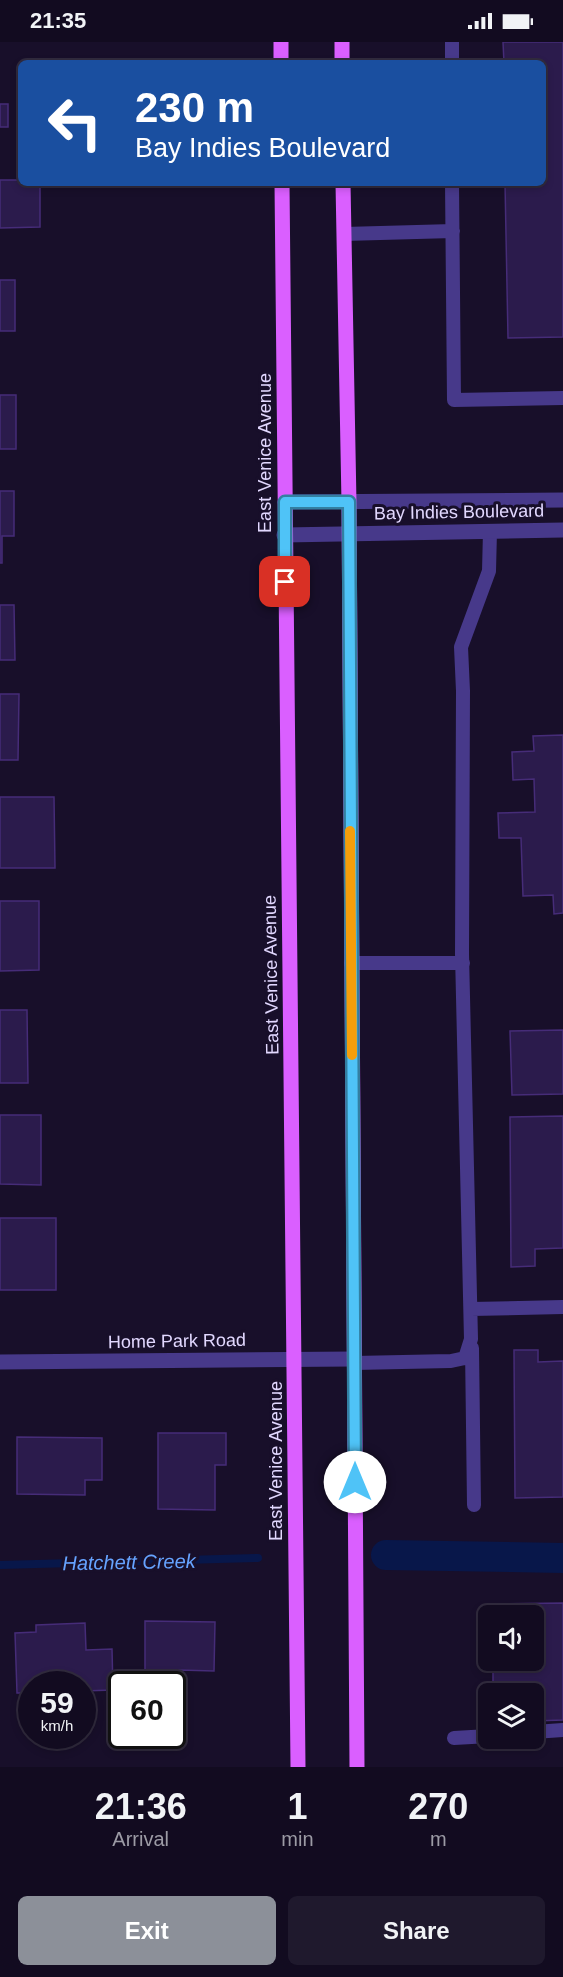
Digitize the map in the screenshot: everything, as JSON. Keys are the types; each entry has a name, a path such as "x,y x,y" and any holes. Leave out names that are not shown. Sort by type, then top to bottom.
{"main road":[{"path":"281,42 281,60"},
{"path":"342,42 342,60"},
{"name":"East Venice Avenue","path":"282,186 298,1767"},
{"path":"343,186 349,502 357,1767"}],"street":[{"name":"Bay Indies Boulevard","path":"285,502 563,500"},
{"name":"Bay Indies Boulevard","path":"284,535 563,530"},
{"name":"Home Park Road","path":"0,1362 295,1359 354,1361"}],"lane":[{"path":"452,42 452,60"},
{"path":"452,186 454,400 563,398"},
{"path":"344,234 453,231"},
{"path":"474,1505 463,963 461,647 489,571 490,531"},
{"path":"351,963 463,963"},
{"path":"471,1309 563,1307"},
{"path":"354,1361 451,1361 465,1358 471,1339"},
{"path":"544,1731 563,1730"},
{"path":"454,1738 478,1737"}],"building":[{"path":"503,42 563,42 563,337 508,338 505,186 546,186 546,60 504,60"},
{"path":"0,104 8,104 8,127 0,127"},
{"path":"0,180 18,180 18,186 40,186 40,227 0,228"},
{"path":"0,280 15,280 15,331 0,331"},
{"path":"0,395 16,395 16,449 0,449"},
{"path":"0,491 14,491 14,536 2,536 2,563 0,563"},
{"path":"0,605 14,605 15,660 0,660"},
{"path":"0,694 19,694 18,760 0,760"},
{"path":"563,735 563,913 554,914 553,895 523,896 521,838 499,838 498,813 535,812 534,779 513,780 512,752 534,751 533,736"},
{"path":"0,797 54,797 55,868 0,868"},
{"path":"0,901 39,901 39,970 0,971"},
{"path":"0,1010 27,1010 28,1083 0,1083"},
{"path":"563,1030 563,1094 512,1095 510,1031"},
{"path":"0,1115 41,1115 41,1185 0,1184"},
{"path":"563,1116 563,1248 535,1249 535,1266 511,1267 510,1117"},
{"path":"0,1218 56,1218 56,1290 0,1290"},
{"path":"514,1350 538,1350 538,1362 563,1361 563,1497 515,1498"},
{"path":"158,1433 226,1433 226,1465 215,1465 215,1510 158,1509"},
{"path":"17,1437 102,1438 102,1480 85,1480 85,1495 17,1494"},
{"path":"563,1603 563,1720 544,1721 544,1683 493,1683 493,1671 544,1671 544,1605 492,1604"},
{"path":"145,1621 215,1622 214,1671 145,1671"},
{"path":"85,1623 86,1650 112,1649 113,1671 108,1671 108,1690 96,1691 96,1671 18,1671 17,1693 15,1633 36,1632 36,1625"}],"waterway":[{"path":"386,1555 563,1558"},
{"name":"Hatchett Creek","path":"0,1565 258,1558"}],"slow traffic":[{"path":"350,831 352,1055"}],"route":[{"path":"285,582 285,502 349,502 355,1482"}]}
